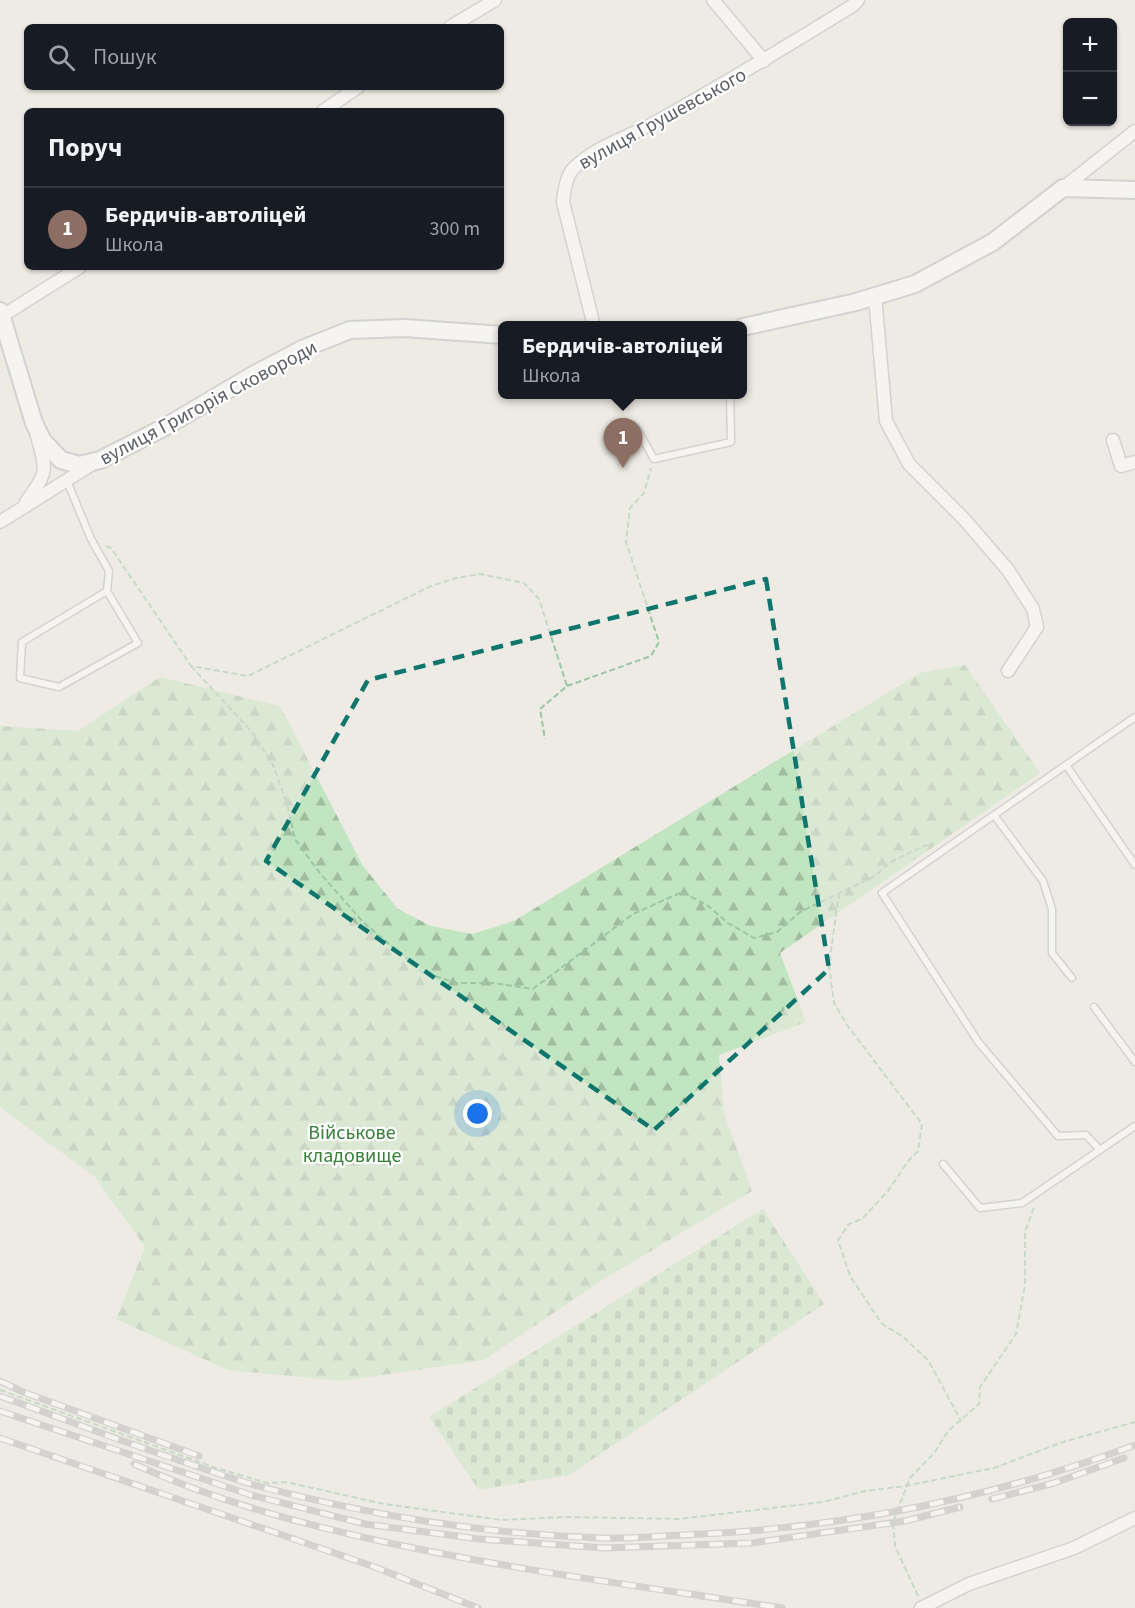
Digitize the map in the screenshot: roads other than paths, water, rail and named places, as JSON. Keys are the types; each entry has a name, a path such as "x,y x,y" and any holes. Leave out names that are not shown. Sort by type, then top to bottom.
{"main road":[{"path":"747,326 875,296 915,284 993,242 1063,188 1135,190"},
{"path":"1,313 34,423 47,447 61,460 79,465 100,460"},
{"name":"вулиця Григорія Сковороди","path":"100,460 165,427 302,349 350,330 404,328 498,335"}],"street":[{"path":"455,24 495,0"},
{"path":"713,0 764,61"},
{"name":"вулиця Грушевського","path":"593,321 563,202 565,187 572,170 592,154 764,61 858,0"},
{"path":"326,108 354,90"},
{"path":"1063,188 1135,131"},
{"path":"1,313 75,270"},
{"path":"875,296 886,421 909,464 964,519 1008,570 1033,609 1037,627 1008,671"},
{"path":"22,508 45,472 34,423"},
{"path":"1113,440 1121,466 1135,462"},
{"name":"вулиця Григорія Сковороди","path":"0,522 100,460"},
{"path":"926,1608 969,1584 1074,1548 1135,1518"}],"lane":[{"path":"636,427 654,459 731,442 730,399"},
{"path":"67,480 91,539 109,571 107,591 138,642 59,687 20,678 22,642 107,591"},
{"path":"1100,1150 1086,1135 1058,1136 1050,1127 980,1043 882,893 1135,717"},
{"path":"1066,765 1135,866"},
{"path":"994,815 1043,881 1052,909 1052,953 1072,978"},
{"path":"1094,1007 1135,1062"},
{"path":"943,1164 980,1208 1022,1203 1135,1126"}],"railway":[{"path":"0,1381 23,1392 199,1456"},
{"path":"0,1396 216,1473 297,1496 426,1521 513,1532 601,1538 741,1532 855,1518 969,1496 1025,1481 1135,1445"},
{"path":"0,1411 251,1495 365,1524 479,1539 604,1548 752,1543 905,1521 960,1507"},
{"path":"0,1438 372,1566 478,1608"},
{"path":"992,1499 1054,1483 1124,1458"},
{"path":"134,1464 198,1490 264,1512 365,1538 542,1572 782,1608"}],"place":[{"name":"Бердичів-автоліцей","path":"623,468"}],"park label":[{"name":"Військове кладовище","path":"352,1144"}]}
